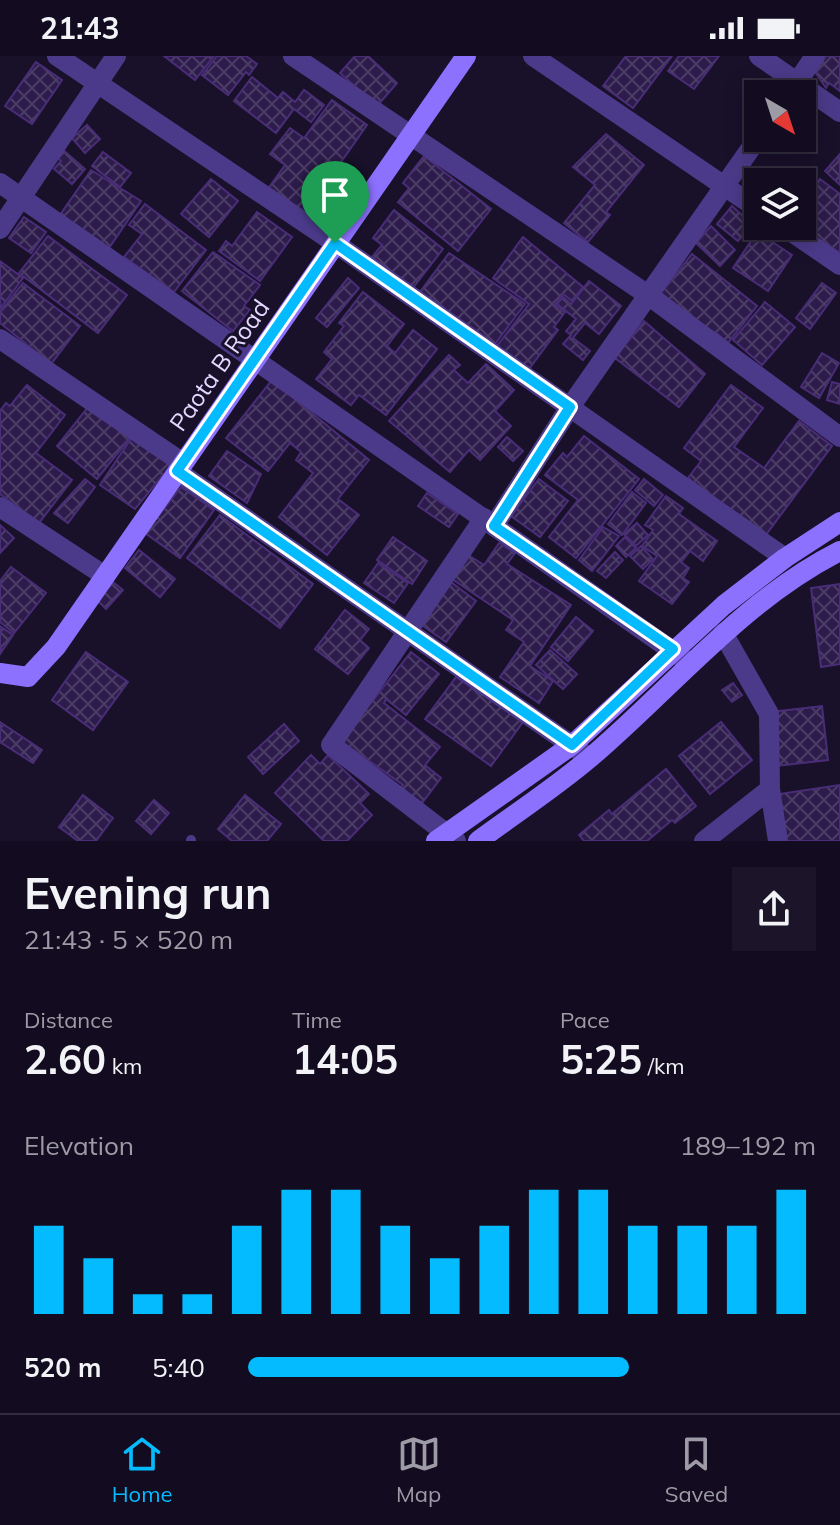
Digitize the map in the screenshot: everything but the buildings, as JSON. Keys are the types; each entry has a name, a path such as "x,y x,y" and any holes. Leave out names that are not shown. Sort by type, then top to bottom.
{"street":[{"path":"57,56 335,243 785,558"},
{"path":"0,229 116,56"},
{"path":"293,56 648,295 840,437"},
{"name":"Paota B Road","path":"0,673 28,677 56,647 466,56"},
{"path":"533,56 744,200"},
{"path":"759,56 784,80"},
{"path":"798,80 815,56"},
{"path":"816,100 840,112"},
{"path":"748,152 489,522 406,633 331,745 448,839 572,745 681,656 785,558 840,522"},
{"path":"0,183 255,357 681,656"},
{"path":"803,240 840,265"},
{"path":"0,339 406,633 590,758"},
{"path":"0,507 105,576"},
{"path":"478,841 590,758 681,656 723,633 820,561 840,551"},
{"path":"723,633 769,714 770,789 778,841"},
{"path":"704,841 770,789"}],"route":[{"path":"335,243 570,407 494,526 673,649 572,745 406,633 177,471 335,243"}]}
